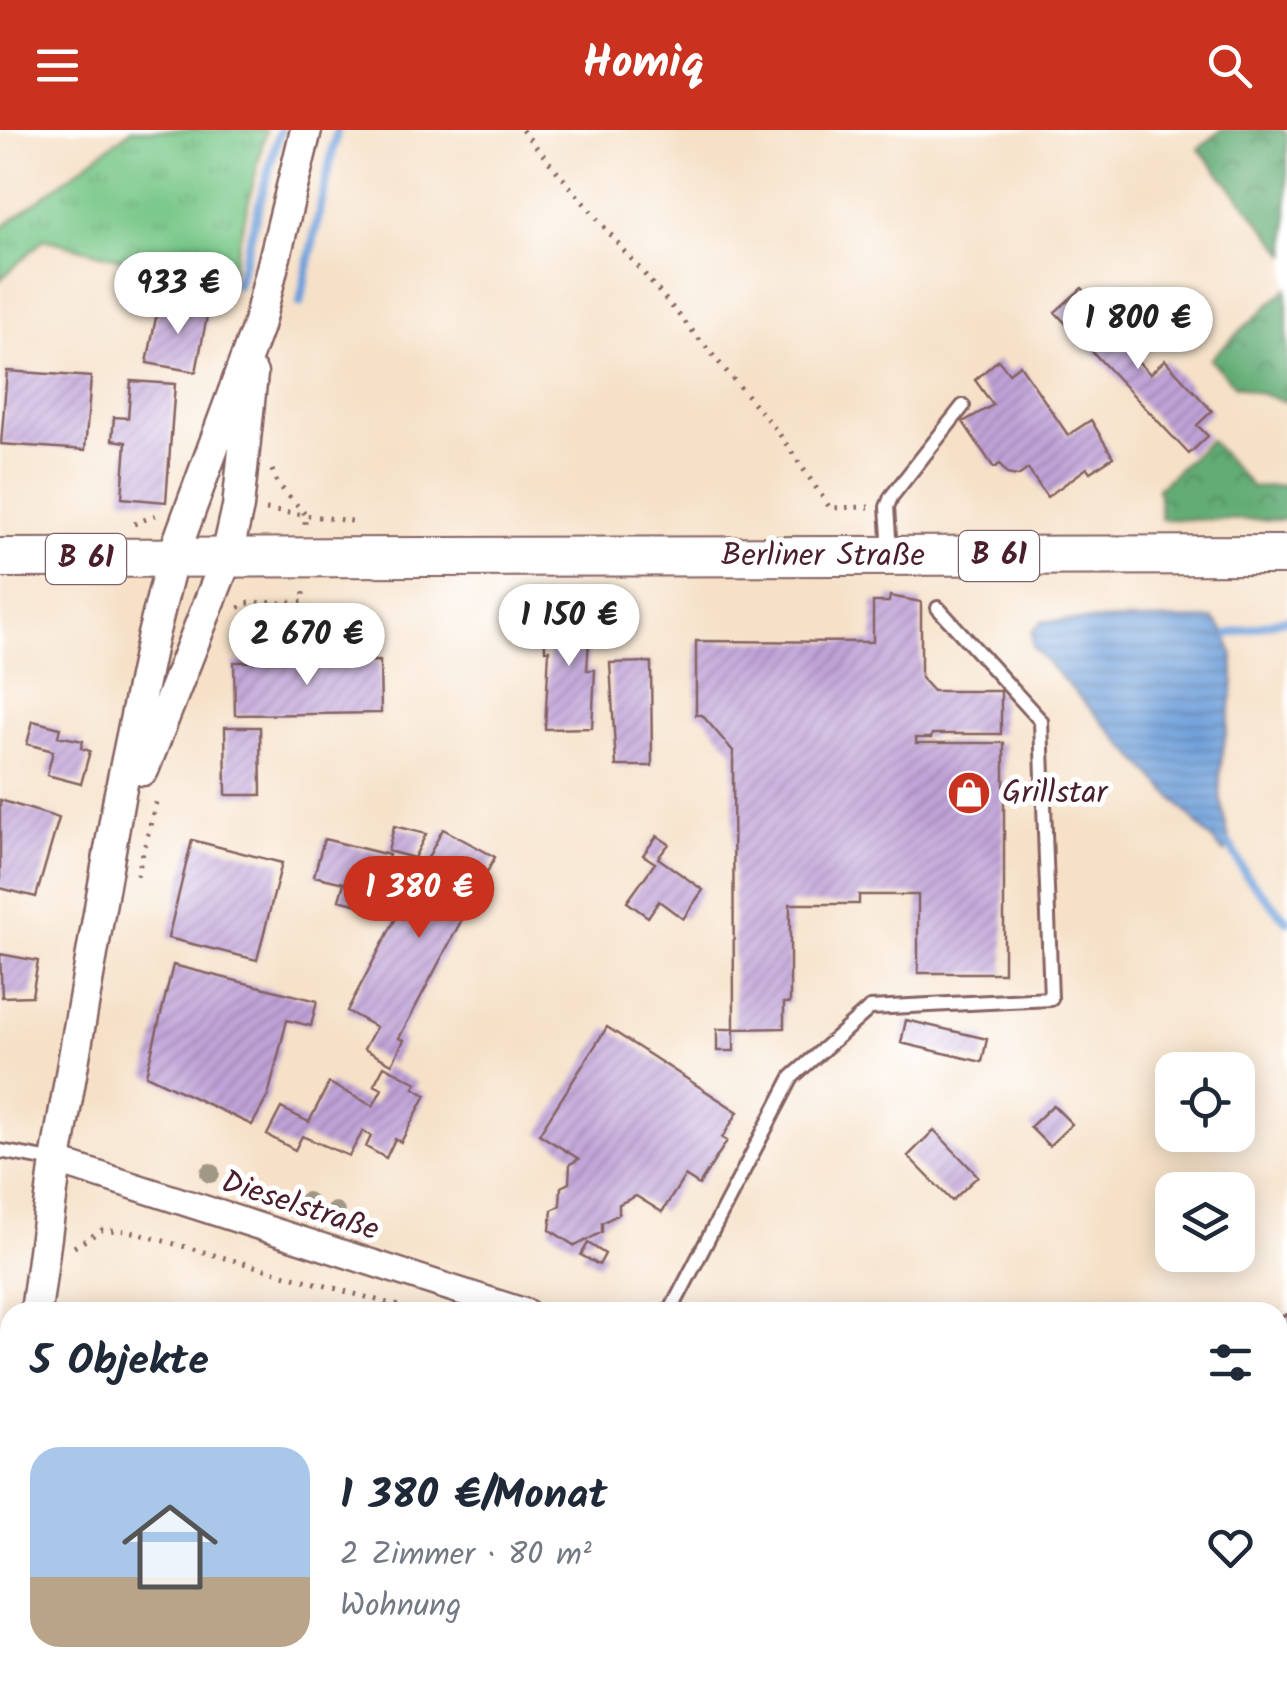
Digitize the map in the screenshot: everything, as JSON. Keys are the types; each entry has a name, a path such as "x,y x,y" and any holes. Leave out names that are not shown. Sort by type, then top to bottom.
{"main road":[{"name":"Berliner Straße","path":"0,558 1287,555"}],"street":[{"path":"37,1302 56,1161 119,798 172,559 258,326 306,130"},
{"path":"108,869 160,720 226,560 238,507 258,326"},
{"name":"Dieselstraße","path":"56,1161 494,1302"}],"lane":[{"path":"891,557 887,507 963,406"},
{"path":"675,1302 792,1077 870,1008 1051,998 1041,720 938,608"},
{"path":"0,1151 56,1161"}],"path":[{"path":"522,130 778,432 830,508 887,507"},
{"path":"235,611 244,604 303,602 305,514 277,483 271,468"},
{"path":"132,894 162,780"},
{"path":"74,1229 72,1249 102,1230 128,1231 384,1302"}],"green space":[{"path":"131,130 266,130 228,287 44,239 0,280 0,229"},
{"path":"1221,130 1283,130 1287,134 1287,255 1199,149"},
{"path":"1287,288 1287,402 1235,386 1210,359"},
{"path":"1210,440 1252,487 1287,485 1287,520 1161,519 1158,488"}],"water":[{"path":"1213,619 1226,636 1233,656 1234,677 1220,770 1230,845 1224,853 1033,647 1032,632 1042,621"}],"building":[{"path":"1082,288 1140,351 1134,357 1150,374 1165,360 1212,411 1197,425 1208,436 1189,454 1055,312"},
{"path":"159,302 208,311 196,372 147,363"},
{"path":"998,360 1009,373 1020,365 1068,435 1091,420 1113,457 1090,472 1087,468 1047,497 1028,469 1018,476 1007,474 1000,464 994,468 963,422 993,405 975,380"},
{"path":"7,371 91,377 85,450 1,444"},
{"path":"131,381 175,384 166,502 122,498 126,442 112,440 114,417 128,418"},
{"path":"890,596 921,602 921,678 933,691 1001,691 1001,734 932,734 931,738 916,738 916,743 1004,743 1004,973 918,973 918,895 859,895 859,904 790,904 790,1003 784,1003 784,1028 734,1029 733,751 702,715 696,715 696,641 873,642 873,602 889,602"},
{"path":"575,603 575,612 591,612 587,670 595,670 592,728 545,729 549,650 545,650 544,613 553,612 553,606"},
{"path":"380,661 381,713 235,715 234,662"},
{"path":"651,662 652,766 616,766 610,663"},
{"path":"33,721 60,728 58,736 83,741 81,748 90,751 81,784 47,775 53,751 27,744"},
{"path":"225,727 260,727 261,795 226,795"},
{"path":"0,800 59,818 36,897 0,888"},
{"path":"394,826 426,834 414,858 388,851"},
{"path":"443,829 495,857 399,1038 404,1040 392,1064 364,1049 376,1027 347,1011"},
{"path":"657,836 669,844 658,858 703,890 683,919 659,901 648,917 627,902 655,863 643,855"},
{"path":"324,839 389,855 374,909 339,900 344,883 314,876"},
{"path":"192,840 282,863 257,960 168,938"},
{"path":"0,954 38,961 32,996 2,997"},
{"path":"173,965 317,1001 311,1026 287,1020 268,1096 252,1125 146,1075"},
{"path":"906,1020 987,1039 982,1062 901,1043"},
{"path":"607,1027 738,1112 722,1138 727,1141 699,1185 685,1176 662,1212 636,1196 619,1204 619,1214 602,1223 602,1232 575,1246 550,1230 552,1210 560,1206 561,1187 569,1183 570,1164 579,1159 539,1134"},
{"path":"717,1029 734,1029 734,1051 717,1051"},
{"path":"384,1066 417,1083 414,1088 426,1095 401,1142 395,1139 386,1158 366,1147 371,1136 363,1131 349,1156 302,1136 295,1150 267,1135 281,1108 309,1122 329,1083 373,1106 382,1089 374,1085"},
{"path":"1053,1105 1072,1124 1049,1146 1030,1127"},
{"path":"934,1130 978,1176 952,1201 908,1156"},
{"path":"588,1243 605,1254 599,1265 581,1255"}],"waterway":[{"path":"237,285 280,130"},
{"path":"300,303 337,130"},
{"path":"1229,634 1287,619"},
{"path":"1230,845 1246,875 1287,921"}],"place":[{"name":"Grillstar","path":"969,793"}]}
